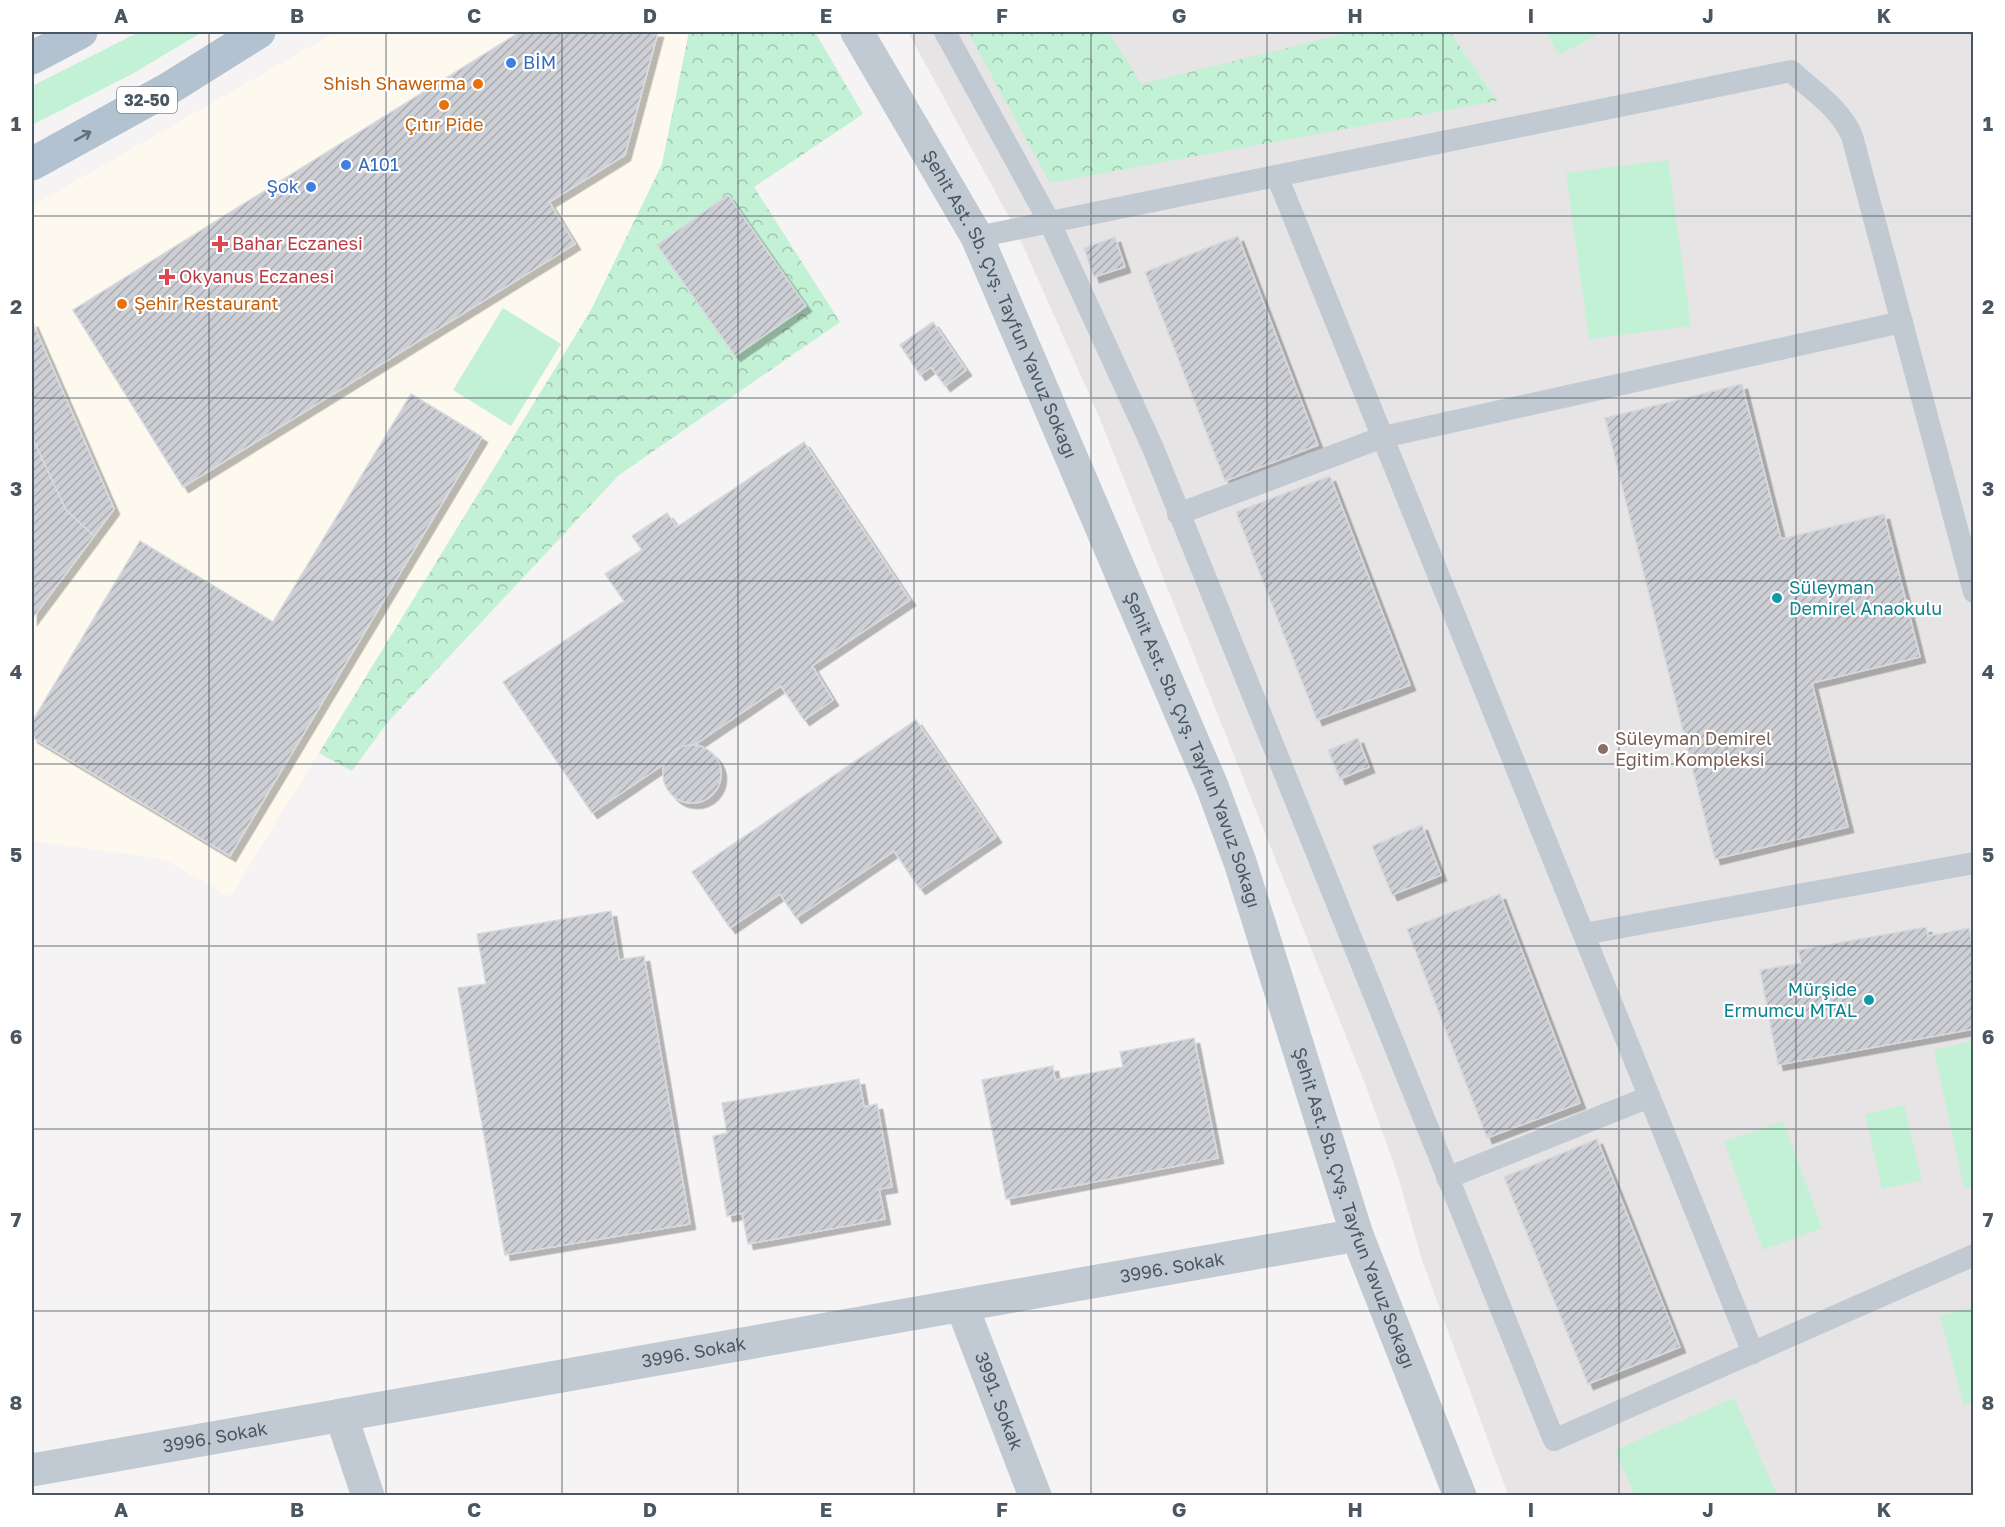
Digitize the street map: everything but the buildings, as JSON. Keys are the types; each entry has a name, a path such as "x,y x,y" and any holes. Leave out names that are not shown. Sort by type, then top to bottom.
{"main road":[{"path":"32,58 81,32"},
{"name":"32-50","path":"32,164 168,89 259,32"}],"street":[{"name":"Şehit Ast. Sb. Çvş. Tayfun Yavuz Sokağı","path":"857,32 977,237 1212,786 1240,862 1357,1235 1460,1496"},
{"name":"3996. Sokak","path":"32,1470 1357,1235"},
{"name":"3991. Sokak","path":"962,1306 1035,1496"},
{"path":"341,1415 368,1496"}],"lane":[{"path":"945,32 1050,223 1153,448 1554,1440 1974,1255"},
{"path":"977,237 1791,71 1836,110 1847,123 1852,136 1974,592"},
{"path":"1277,176 1753,1353"},
{"path":"1178,514 1383,437 1902,322"},
{"path":"1584,934 1974,863"},
{"path":"1448,1178 1649,1097"}],"shaded area":[{"path":"336,32 689,32 662,164 591,310 230,897 164,859 32,841 32,619 94,536 66,510 32,437 32,206"},
{"name":"Süleyman Demirel Eğitim Kompleksi","path":"908,32 1973,32 1973,1495 1508,1495 1422,1260 1396,1170 1365,1084 1098,414 1016,230"}],"green space":[{"path":"139,32 202,32 132,74 32,125 32,86"},
{"path":"689,32 815,32 863,114 754,187 840,322 619,475 387,723 352,771 319,753 591,310 662,164"},
{"path":"968,32 1109,32 1141,84 1352,32 1450,32 1497,101 1050,183"},
{"path":"1546,32 1602,32 1559,55"},
{"path":"1668,160 1691,326 1589,339 1566,173"},
{"path":"503,308 561,344 511,426 453,390"},
{"path":"1973,1041 1973,1186 1964,1188 1934,1050"},
{"path":"1904,1105 1922,1180 1882,1189 1865,1114"},
{"path":"1783,1121 1822,1228 1763,1250 1724,1142"},
{"path":"1973,1307 1973,1402 1964,1405 1940,1316"},
{"path":"1734,1398 1777,1495 1635,1495 1615,1450"}],"place":[{"name":"BİM","path":"511,63"},
{"name":"Shish Shawerma","path":"478,84"},
{"name":"Çıtır Pide","path":"444,105"},
{"name":"A101","path":"346,165"},
{"name":"Şok","path":"311,187"},
{"name":"Bahar Eczanesi","path":"220,244"},
{"name":"Okyanus Eczanesi","path":"167,277"},
{"name":"Şehir Restaurant","path":"122,304"},
{"name":"Süleyman Demirel Anaokulu","path":"1777,598"},
{"name":"Süleyman Demirel Eğitim Kompleksi","path":"1603,749"},
{"name":"Mürşide Ermumcu MTAL","path":"1869,1000"}]}
